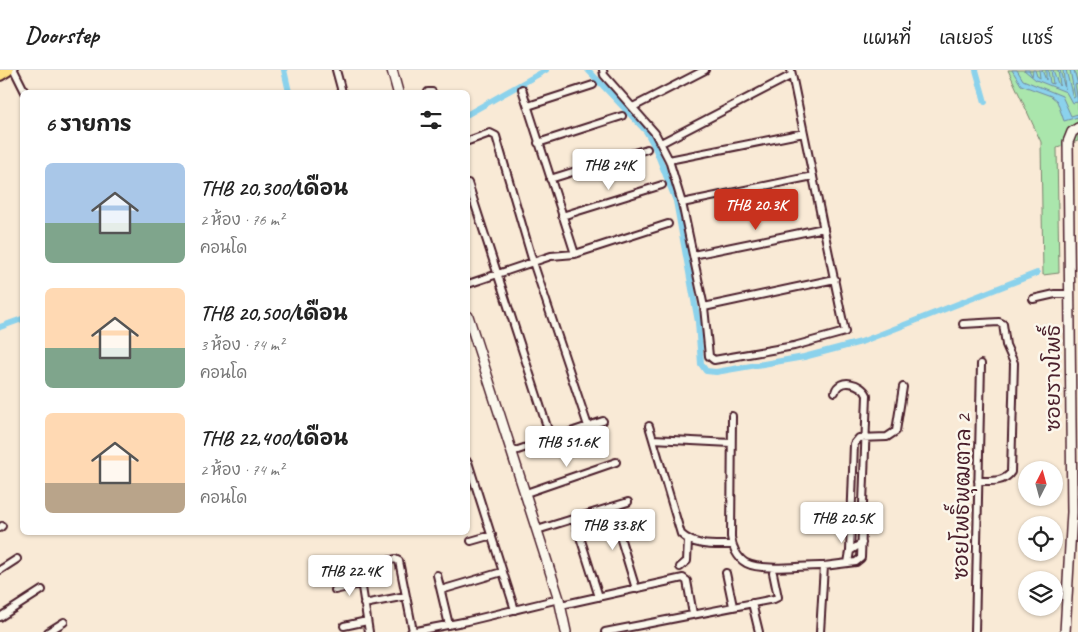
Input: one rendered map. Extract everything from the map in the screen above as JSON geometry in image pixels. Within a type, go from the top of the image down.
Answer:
[{"type":"main road","points":[[0,75],[8,70]]},
{"type":"street","points":[[14,70],[24,90]]},
{"type":"street","points":[[336,70],[341,90]]},
{"type":"street","points":[[392,70],[397,90]]},
{"type":"street","points":[[602,70],[604,75],[662,143],[669,160],[682,203],[704,307],[711,359],[794,346],[845,332],[836,279],[792,72],[662,143]]},
{"type":"street","points":[[633,107],[705,70]]},
{"type":"street","points":[[528,106],[593,85]]},
{"type":"street","points":[[522,89],[575,254]]},
{"type":"street","points":[[538,143],[622,116]]},
{"type":"street","name":"ซอยรางโพธิ์","points":[[1065,632],[1075,512],[1074,398],[1070,294],[1074,247],[1068,142],[1072,132],[1078,128]]},
{"type":"street","points":[[470,139],[490,133],[496,136],[533,262],[588,426]]},
{"type":"street","points":[[669,160],[804,133]]},
{"type":"street","points":[[550,180],[647,149]]},
{"type":"street","points":[[682,203],[813,176]]},
{"type":"street","points":[[562,216],[662,185]]},
{"type":"street","points":[[470,189],[551,439]]},
{"type":"street","points":[[470,283],[551,256],[575,254],[668,224]]},
{"type":"street","points":[[693,255],[824,228]]},
{"type":"street","points":[[704,307],[836,279]]},
{"type":"street","points":[[1033,300],[1055,294],[1070,294]]},
{"type":"street","points":[[963,324],[999,322],[1003,324],[1006,345],[1014,363],[1011,472],[1008,477],[1002,480],[978,481]]},
{"type":"street","points":[[470,334],[526,493],[560,602],[566,632]]},
{"type":"street","name":"ซอยโพธิ์พุฒตาล 2","points":[[975,632],[981,364]]},
{"type":"street","points":[[732,416],[732,544],[747,563],[770,566],[824,566],[860,561],[867,437],[866,391],[849,383],[842,383],[837,386],[835,392]]},
{"type":"street","points":[[848,563],[854,444],[859,438],[887,437],[896,431],[903,387]]},
{"type":"street","points":[[512,452],[604,421]]},
{"type":"street","points":[[648,426],[678,526],[688,541],[687,561],[680,567]]},
{"type":"street","points":[[653,439],[732,443]]},
{"type":"street","points":[[526,493],[616,462]]},
{"type":"street","points":[[470,468],[515,610]]},
{"type":"street","points":[[537,530],[628,502]]},
{"type":"street","points":[[611,507],[636,589]]},
{"type":"street","points":[[574,518],[599,597]]},
{"type":"street","points":[[471,541],[492,535]]},
{"type":"street","points":[[688,541],[703,544],[732,544]]},
{"type":"street","points":[[850,551],[862,543]]},
{"type":"street","points":[[0,570],[17,559]]},
{"type":"street","points":[[369,632],[358,570],[360,566],[398,560],[411,632],[515,610],[599,597],[685,579],[693,614]]},
{"type":"street","points":[[820,632],[824,566]]},
{"type":"street","points":[[441,590],[502,572]]},
{"type":"street","points":[[605,632],[778,597],[773,572]]},
{"type":"street","points":[[726,573],[732,606]]},
{"type":"street","points":[[437,575],[449,625]]},
{"type":"street","points":[[335,590],[360,584]]},
{"type":"street","points":[[0,617],[42,590]]},
{"type":"street","points":[[364,604],[406,596]]},
{"type":"street","points":[[752,603],[759,632]]},
{"type":"street","points":[[344,626],[367,621]]},
{"type":"street","points":[[48,632],[64,622]]},
{"type":"green space","points":[[1008,70],[1078,70],[1078,141],[1057,148],[1059,273],[1043,275],[1041,142]]},
{"type":"water","points":[[1012,70],[1017,70],[1023,80],[1062,96],[1071,116],[1078,114],[1078,117],[1064,121],[1057,101],[1051,96],[1021,85]]},
{"type":"water","points":[[1024,70],[1029,70],[1032,76],[1033,70],[1035,70],[1040,78],[1039,70],[1042,70],[1046,80],[1046,70],[1048,70],[1050,83],[1053,84],[1051,70],[1053,70],[1059,86],[1058,70],[1060,70],[1065,89],[1063,70],[1066,70],[1073,98],[1075,97],[1070,70],[1074,70],[1078,85],[1075,84],[1078,102],[1072,103],[1066,92],[1036,80]]},
{"type":"waterway","points":[[284,70],[289,90]]},
{"type":"waterway","points":[[470,113],[546,70]]},
{"type":"waterway","points":[[588,70],[646,131],[654,145],[676,201],[698,322],[701,364],[706,371],[716,372],[804,357],[861,342],[1037,273]]},
{"type":"waterway","points":[[976,70],[985,102]]},
{"type":"waterway","points":[[0,327],[20,320]]}]
